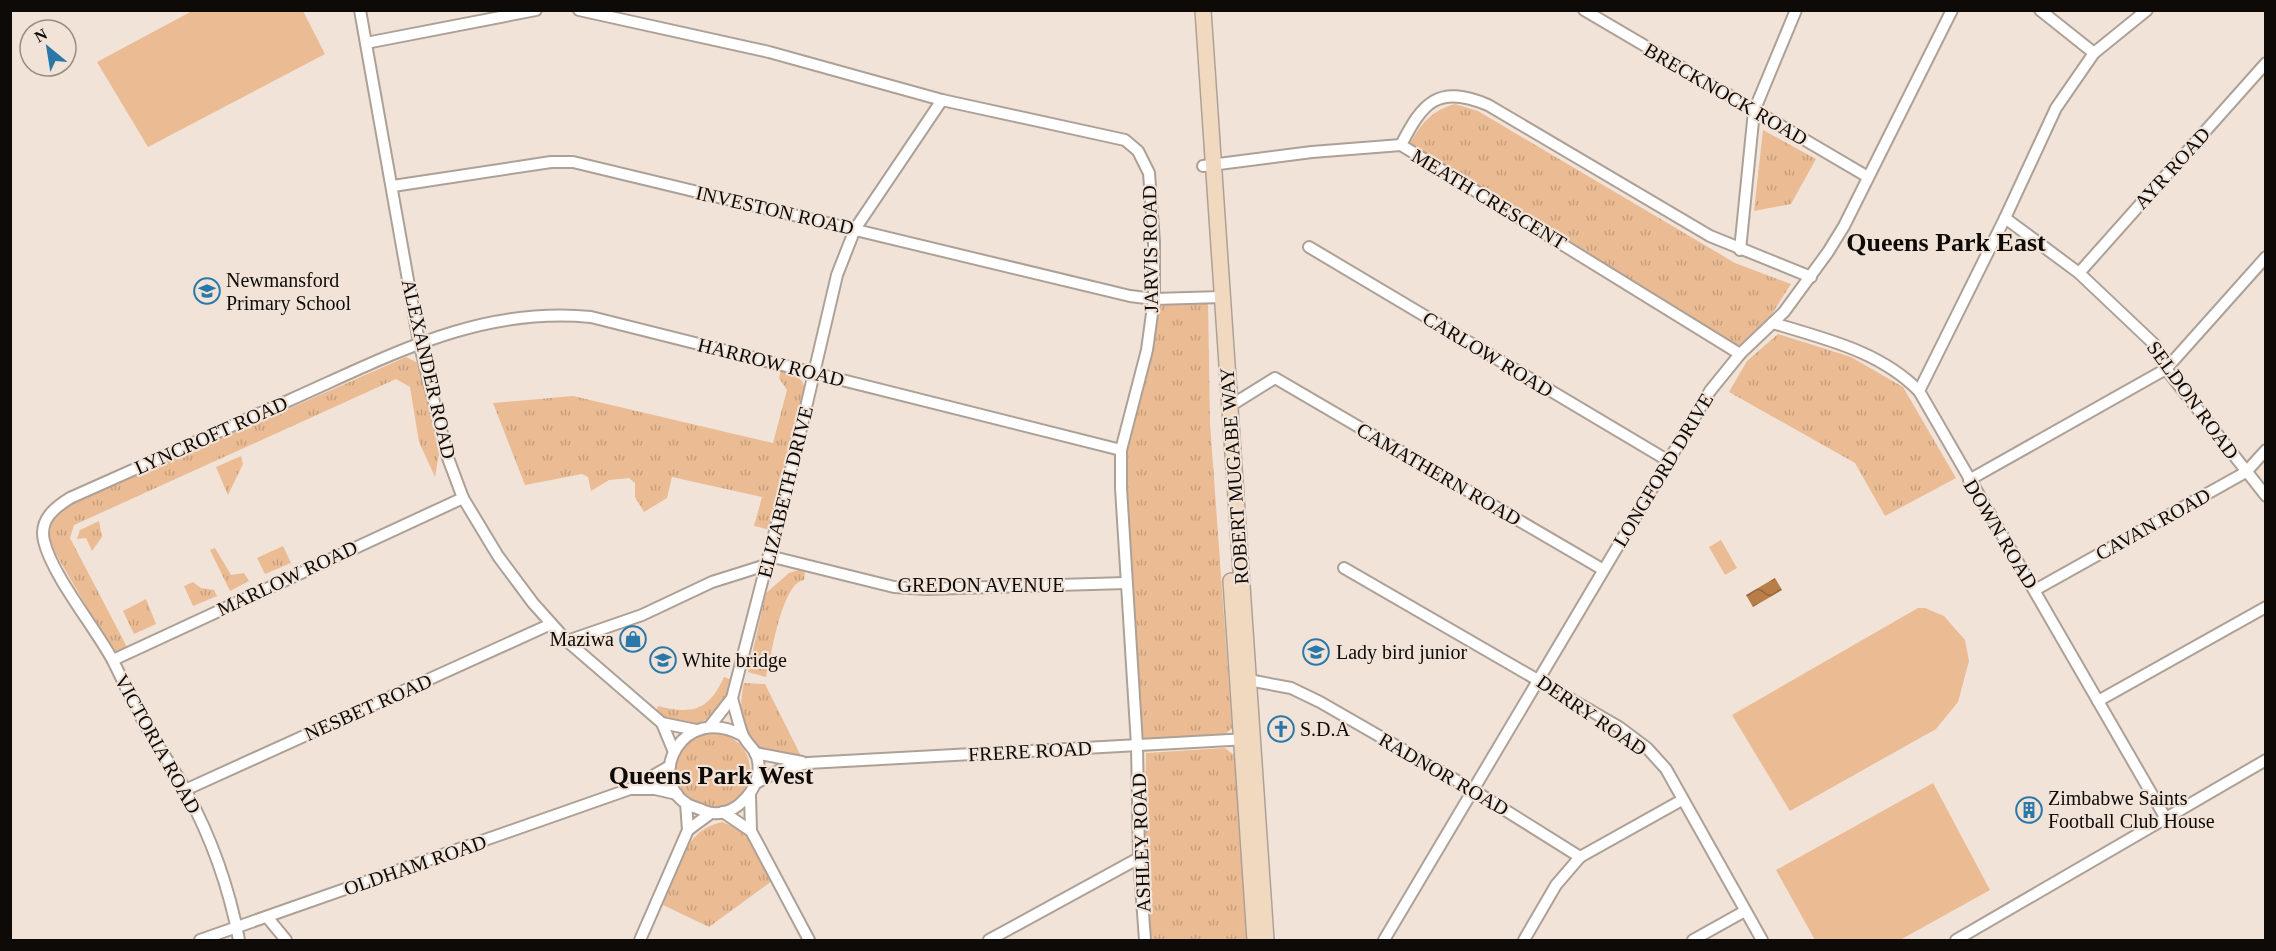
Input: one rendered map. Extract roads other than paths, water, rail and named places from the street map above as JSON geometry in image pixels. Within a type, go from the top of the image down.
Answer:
[{"type":"main road","name":"ROBERT MUGABE WAY","points":[[1193,10],[1218,297],[1246,739],[1255,940]]},
{"type":"main road","name":"ROBERT MUGABE WAY","points":[[1203,10],[1208,165]]},
{"type":"main road","name":"ROBERT MUGABE WAY","points":[[1218,297],[1230,406],[1242,679]]},
{"type":"main road","name":"ROBERT MUGABE WAY","points":[[1246,739],[1266,940]]},
{"type":"street","name":"ALEXANDER ROAD","points":[[360,10],[419,342],[436,417],[463,498],[498,556],[551,624],[567,641],[662,723],[674,752]]},
{"type":"street","points":[[366,43],[536,10]]},
{"type":"street","name":"JARVIS ROAD","points":[[579,10],[769,52],[942,100],[1125,140],[1134,146],[1144,159],[1149,173],[1154,242],[1154,299],[1147,350],[1122,450],[1125,583],[1137,744]]},
{"type":"street","name":"BRECKNOCK ROAD","points":[[1584,10],[1868,177]]},
{"type":"street","points":[[1740,250],[1754,111],[1796,10]]},
{"type":"street","name":"LONGFORD DRIVE","points":[[1384,940],[1602,569],[1716,382],[1740,354],[1773,323],[1811,277],[1844,226],[1952,10]]},
{"type":"street","points":[[2040,10],[2094,53]]},
{"type":"street","points":[[1919,391],[2005,218],[2056,108],[2094,53],[2147,10]]},
{"type":"street","name":"AYR ROAD","points":[[2079,273],[2265,63]]},
{"type":"street","name":"MEATH CRESCENT","points":[[1740,354],[1401,145],[1421,109],[1431,101],[1450,96],[1471,98],[1528,127],[1670,213],[1740,250],[1811,277]]},
{"type":"street","name":"ELIZABETH DRIVE","points":[[710,726],[732,698],[815,373],[837,275],[855,229],[942,100]]},
{"type":"street","points":[[1208,165],[1312,152],[1401,145]]},
{"type":"street","name":"INVESTON ROAD","points":[[393,186],[551,162],[573,162],[1130,296],[1154,299],[1218,297]]},
{"type":"street","name":"SELDON ROAD","points":[[2005,218],[2079,273],[2154,344],[2166,369],[2265,496]]},
{"type":"street","name":"CARLOW ROAD","points":[[1309,247],[1667,460]]},
{"type":"street","points":[[1969,480],[2166,369],[2265,257]]},
{"type":"street","name":"HARROW ROAD","points":[[419,342],[526,315],[591,317],[1122,450]]},
{"type":"street","name":"DOWN ROAD","points":[[1773,323],[1863,353],[1904,376],[1919,391],[2165,817]]},
{"type":"street","name":"LYNCROFT ROAD","points":[[50,558],[43,529],[51,512],[64,502],[419,342]]},
{"type":"street","name":"CAMATHERN ROAD","points":[[1230,406],[1275,378],[1602,569]]},
{"type":"street","name":"CAVAN ROAD","points":[[2035,590],[2246,472],[2265,450]]},
{"type":"street","name":"MARLOW ROAD","points":[[113,660],[463,498]]},
{"type":"street","name":"VICTORIA ROAD","points":[[50,558],[113,660],[141,718],[185,790],[221,868],[230,895],[239,940]]},
{"type":"street","points":[[567,641],[636,617],[712,582],[768,560]]},
{"type":"street","name":"GREDON AVENUE","points":[[768,560],[894,587],[1125,583]]},
{"type":"street","name":"DERRY ROAD","points":[[1344,568],[1539,678],[1647,748],[1666,769],[1762,940]]},
{"type":"street","points":[[2098,701],[2265,607]]},
{"type":"street","name":"NESBET ROAD","points":[[185,790],[551,624]]},
{"type":"street","name":"RADNOR ROAD","points":[[1242,679],[1291,688],[1320,702],[1473,790],[1580,857]]},
{"type":"street","name":"ELIZABETH DRIVE","points":[[732,698],[742,735]]},
{"type":"street","name":"ALEXANDER ROAD","points":[[662,723],[696,730]]},
{"type":"street","points":[[710,726],[727,728],[742,735],[755,753],[758,768],[756,783],[750,795],[738,806],[723,813],[711,813],[686,803],[677,794],[672,781],[670,766],[674,752],[687,735],[696,730],[710,726]]},
{"type":"street","name":"FRERE ROAD","points":[[756,783],[780,770],[808,763],[1246,739]]},
{"type":"street","name":"ASHLEY ROAD","points":[[1137,744],[1139,858],[1145,940]]},
{"type":"street","name":"FRERE ROAD","points":[[755,753],[808,763]]},
{"type":"street","points":[[1956,940],[2019,906],[2165,817],[2265,760]]},
{"type":"street","name":"OLDHAM ROAD","points":[[200,940],[630,789],[670,766]]},
{"type":"street","name":"OLDHAM ROAD","points":[[630,789],[655,789],[677,794]]},
{"type":"street","points":[[750,795],[751,831],[809,940]]},
{"type":"street","points":[[1524,940],[1563,874],[1580,857],[1682,800]]},
{"type":"street","points":[[640,940],[688,830],[686,803]]},
{"type":"street","points":[[688,830],[711,813]]},
{"type":"street","points":[[723,813],[751,831]]},
{"type":"street","points":[[989,940],[1139,858]]},
{"type":"street","points":[[1693,940],[1745,911]]},
{"type":"street","points":[[267,917],[286,940]]},
{"type":"water","points":[[1775,578],[1782,590],[1753,607],[1746,595]]},
{"type":"place","name":"Newmansford Primary School","points":[[207,291]]},
{"type":"place","name":"Maziwa","points":[[633,639]]},
{"type":"place","name":"Lady bird junior","points":[[1316,652]]},
{"type":"place","name":"White bridge","points":[[663,660]]},
{"type":"place","name":"S.D.A","points":[[1281,729]]},
{"type":"place","name":"Zimbabwe Saints Football Club House","points":[[2029,810]]},
{"type":"district","name":"Queens Park East","points":[[1946,242]]},
{"type":"district","name":"Queens Park West","points":[[711,775]]}]
